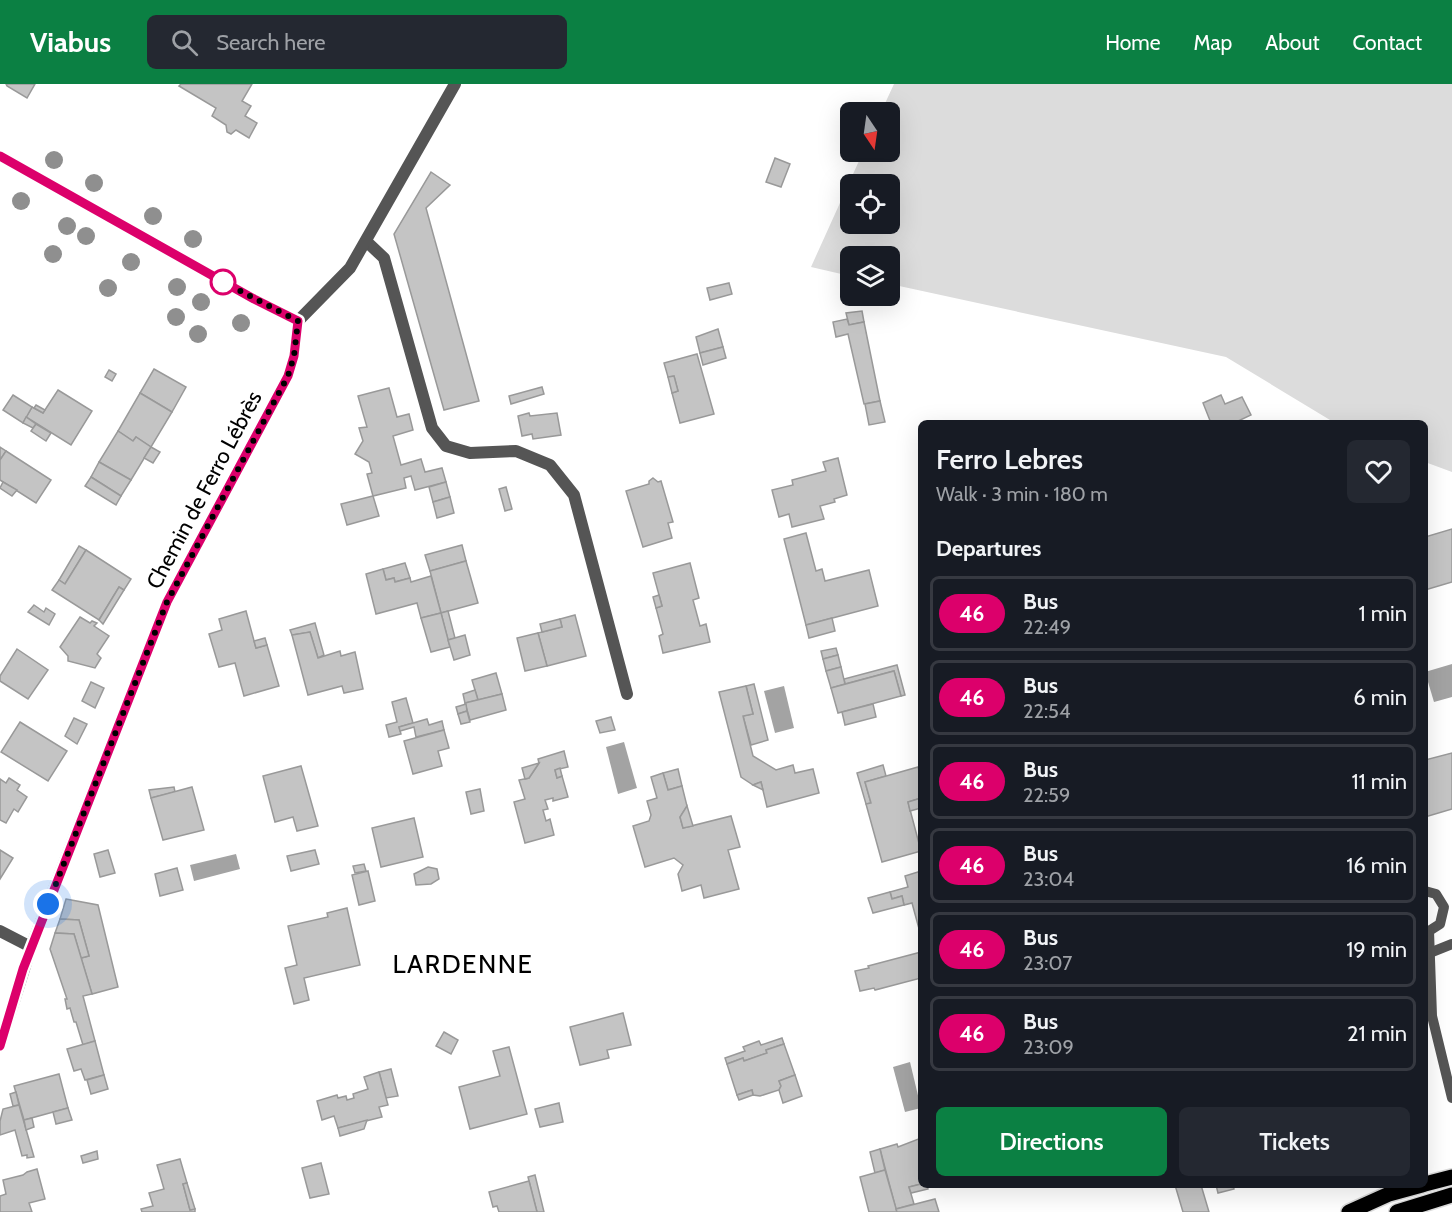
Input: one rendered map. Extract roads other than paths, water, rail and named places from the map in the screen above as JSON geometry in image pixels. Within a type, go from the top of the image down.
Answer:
[{"type":"main road","points":[[1428,1184],[1452,1177]]},
{"type":"main road","points":[[1349,1212],[1389,1194],[1412,1188]]},
{"type":"main road","points":[[1397,1212],[1452,1195]]},
{"type":"street","points":[[0,156],[254,299],[298,321],[350,268],[455,84]]},
{"type":"street","points":[[366,242],[384,258],[432,428],[446,446],[470,453],[516,451],[550,465],[574,495],[627,694]]},
{"type":"street","name":"Chemin de Ferro Lébrès","points":[[0,1046],[31,948],[167,602],[288,376],[294,356],[298,321]]},
{"type":"street","points":[[0,931],[31,948]]},
{"type":"lane","points":[[1428,892],[1436,894],[1444,907],[1440,924],[1428,930]]},
{"type":"lane","points":[[1452,944],[1428,953],[1432,1017],[1447,1053],[1452,1098]]},
{"type":"district","name":"LARDENNE","points":[[463,964]]}]
